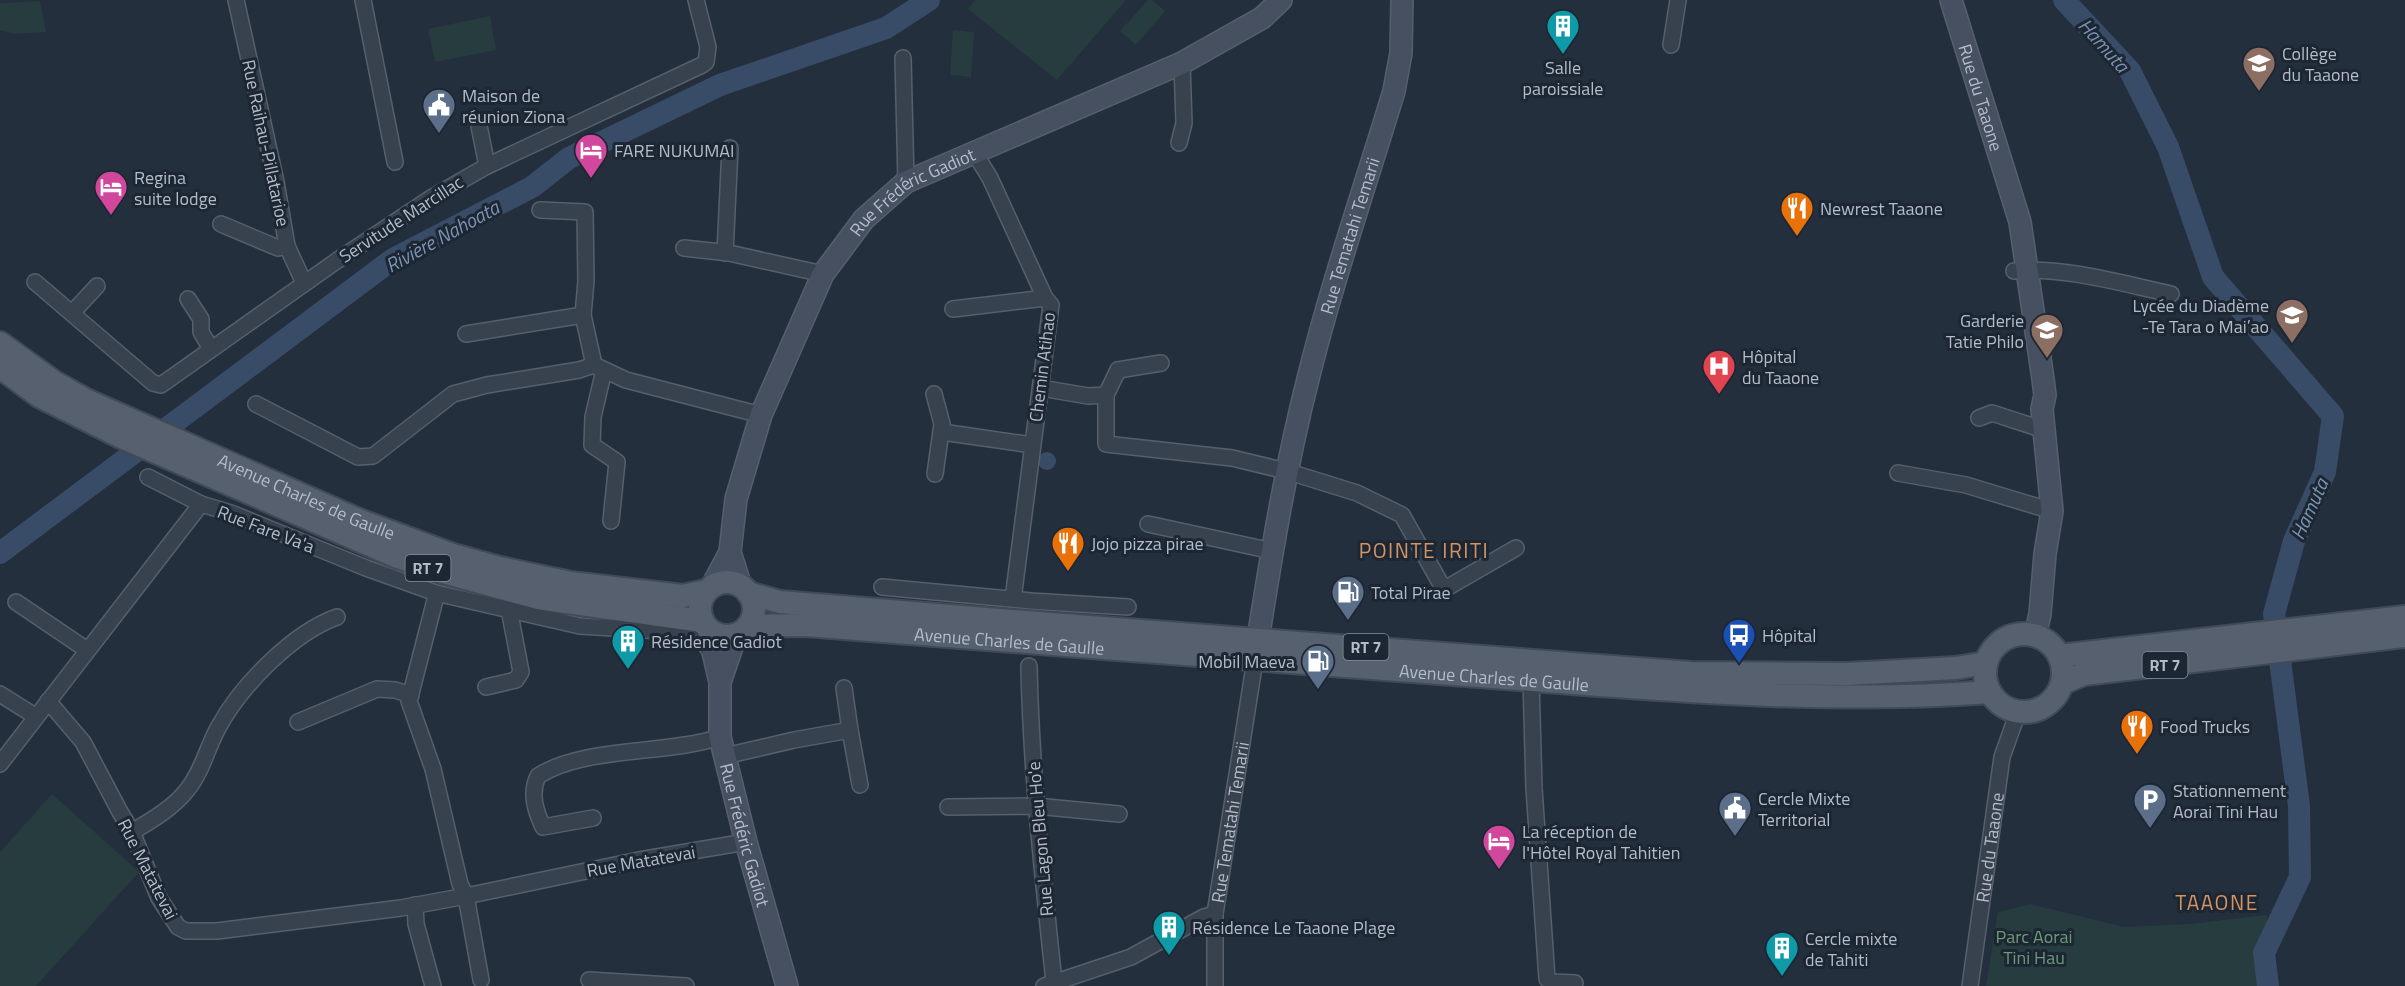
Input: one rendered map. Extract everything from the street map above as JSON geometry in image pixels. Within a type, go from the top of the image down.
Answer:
[{"type":"main road","name":"Rue Frédéric Gadiot","points":[[709,589],[730,552],[736,499],[761,416],[802,326],[822,274],[864,219],[906,182],[1182,63],[1262,18],[1281,0]]},
{"type":"main road","name":"Rue Tematahi Temarii","points":[[1257,649],[1286,471],[1323,319],[1394,91],[1401,53],[1402,0]]},
{"type":"main road","name":"Rue du Taaone","points":[[1951,0],[2020,222],[2021,270],[2045,395],[2043,419],[2052,511],[2045,554],[2040,614],[2035,636]]},
{"type":"main road","name":"Avenue Charles de Gaulle","points":[[0,343],[54,382],[127,429]]},
{"type":"main road","name":"Avenue Charles de Gaulle","points":[[0,367],[39,396],[127,429],[176,451],[348,537],[442,572],[561,602],[705,625]]},
{"type":"main road","name":"Avenue Charles de Gaulle","points":[[176,451],[383,530],[476,562],[595,586],[683,596],[709,589]]},
{"type":"main road","name":"Rue Frédéric Gadiot","points":[[730,552],[745,590]]},
{"type":"main road","name":"RT 7","points":[[709,589],[729,582],[745,590]]},
{"type":"main road","points":[[705,625],[699,607],[709,589]]},
{"type":"main road","name":"Avenue Charles de Gaulle","points":[[745,590],[780,602],[1011,621],[1531,680],[1789,697],[1902,697],[1990,692]]},
{"type":"main road","points":[[745,590],[754,610],[746,628]]},
{"type":"main road","name":"RT 7","points":[[2298,640],[2405,617]]},
{"type":"main road","name":"Rue Frédéric Gadiot","points":[[705,625],[720,682],[722,747],[787,986]]},
{"type":"main road","name":"RT 7","points":[[705,625],[715,634],[726,636],[746,628]]},
{"type":"main road","name":"Avenue Charles de Gaulle","points":[[746,628],[806,625],[1732,674],[1847,674],[1956,668],[1986,663]]},
{"type":"main road","name":"Rue Frédéric Gadiot","points":[[720,682],[733,644],[746,628]]},
{"type":"main road","points":[[2021,634],[2035,636],[2052,646],[2059,656],[2063,669],[2062,683],[2048,704],[2034,711],[2018,712],[2002,705],[1990,692],[1985,678],[1986,663],[1993,648],[2003,640],[2021,634]]},
{"type":"main road","name":"RT 7","points":[[2059,656],[2298,640],[2405,636]]},
{"type":"main road","name":"RT 7","points":[[2062,683],[2084,674],[2268,643]]},
{"type":"street","name":"Rue Raihau-Pillatarioe","points":[[236,0],[276,182],[287,246],[304,283]]},
{"type":"street","points":[[363,0],[395,162]]},
{"type":"street","name":"Servitude Marcillac","points":[[35,282],[126,361],[158,385],[162,385],[304,283],[431,198],[487,166],[702,66],[706,62],[708,47],[696,0]]},
{"type":"street","points":[[1671,45],[1678,0]]},
{"type":"street","points":[[903,58],[906,182]]},
{"type":"street","points":[[1179,143],[1184,123],[1182,63]]},
{"type":"street","points":[[479,126],[487,166]]},
{"type":"street","points":[[725,253],[730,148]]},
{"type":"street","name":"Chemin Atihao","points":[[974,152],[990,178],[1045,298],[1051,304],[1013,599]]},
{"type":"street","points":[[540,210],[585,212],[584,315],[599,367],[592,445],[617,462],[611,521]]},
{"type":"street","points":[[221,224],[278,248],[287,246]]},
{"type":"street","points":[[684,248],[725,253],[822,274]]},
{"type":"street","points":[[2021,270],[2060,273],[2171,294]]},
{"type":"street","points":[[72,313],[97,286]]},
{"type":"street","points":[[953,309],[1045,298]]},
{"type":"street","points":[[188,299],[201,319],[201,332],[211,349]]},
{"type":"street","points":[[466,334],[584,315]]},
{"type":"street","points":[[1161,363],[1118,370],[1106,395],[1106,444],[1232,458],[1286,471],[1357,493],[1402,515],[1442,586],[1450,585],[1516,548]]},
{"type":"street","points":[[256,404],[358,457],[369,457],[453,394],[487,385],[599,367],[626,380],[761,416]]},
{"type":"street","points":[[1041,388],[1088,396],[1106,395]]},
{"type":"street","points":[[934,394],[942,424],[935,474]]},
{"type":"street","points":[[1979,418],[1992,414],[2043,419]]},
{"type":"street","points":[[942,432],[1032,445]]},
{"type":"street","points":[[1898,473],[1966,485],[2052,511]]},
{"type":"street","points":[[148,477],[201,504]]},
{"type":"street","name":"Rue Fare Va'a","points":[[0,764],[201,504],[231,513],[366,568],[436,592],[580,626],[680,632],[705,644],[711,655],[715,656]]},
{"type":"street","points":[[1148,524],[1272,551]]},
{"type":"street","points":[[882,587],[1128,607]]},
{"type":"street","points":[[435,600],[411,694],[410,709],[433,769],[460,884],[466,896],[481,980]]},
{"type":"street","points":[[16,602],[87,650]]},
{"type":"street","points":[[486,687],[516,680],[521,672],[509,609]]},
{"type":"street","points":[[132,832],[171,806],[188,789],[217,730],[235,701],[257,676],[301,635],[318,623],[337,616]]},
{"type":"street","name":"Rue Tematahi Temarii","points":[[1215,986],[1215,914],[1257,649]]},
{"type":"street","name":"Rue Lagon Bleu Ho'e","points":[[1029,666],[1036,806],[1049,984]]},
{"type":"street","points":[[1531,680],[1533,789],[1547,979],[1552,982],[1575,983]]},
{"type":"street","points":[[844,688],[860,785]]},
{"type":"street","points":[[298,722],[377,689],[411,694]]},
{"type":"street","points":[[0,694],[35,716]]},
{"type":"street","name":"Rue Matatevai","points":[[48,701],[83,742],[132,832],[159,898],[178,927],[186,931],[217,931],[415,905],[639,860],[746,842]]},
{"type":"street","name":"Rue du Taaone","points":[[1970,986],[2004,748],[2018,712]]},
{"type":"street","points":[[593,818],[543,827],[536,810],[534,791],[538,776],[552,767],[609,755],[697,742],[722,747],[794,740],[850,730]]},
{"type":"street","points":[[948,807],[1036,806],[1119,814]]},
{"type":"street","points":[[415,905],[416,924],[433,986]]},
{"type":"street","points":[[1049,984],[1131,957],[1204,917],[1215,914]]},
{"type":"street","points":[[589,980],[686,986]]},
{"type":"green space","points":[[975,0],[1126,0],[1057,80],[968,9]]},
{"type":"green space","points":[[1148,0],[1152,0],[1165,11],[1136,45],[1120,31]]},
{"type":"green space","points":[[40,1],[46,32],[13,34],[0,30],[0,3]]},
{"type":"green space","points":[[490,16],[496,50],[435,62],[428,29]]},
{"type":"green space","points":[[953,30],[974,32],[971,77],[950,75]]},
{"type":"green space","points":[[52,794],[139,872],[36,986],[0,986],[0,852]]},
{"type":"green space","name":"Parc Aorai Tini Hau","points":[[2030,904],[2124,927],[2190,924],[2267,915],[2263,986],[1986,986],[1998,912]]},
{"type":"water","points":[[1047,452],[1053,455],[1056,461],[1053,467],[1047,470],[1041,467],[1038,461],[1041,455]]},
{"type":"waterway","name":"Rivière Nahoata","points":[[0,553],[393,259],[532,187],[569,158],[720,85],[886,28],[929,0]]},
{"type":"waterway","name":"Hamuta","points":[[2064,0],[2130,71],[2168,147],[2213,277],[2333,416],[2325,472],[2294,541],[2274,614],[2299,806],[2300,877],[2264,953],[2268,986]]},
{"type":"place","name":"Salle paroissiale","points":[[1563,55]]},
{"type":"place","name":"Collège du Taaone","points":[[2259,92]]},
{"type":"place","name":"Maison de réunion Ziona","points":[[439,134]]},
{"type":"place","name":"FARE NUKUMAI","points":[[591,179]]},
{"type":"place","name":"Regina suite lodge","points":[[111,216]]},
{"type":"place","name":"Newrest Taaone","points":[[1797,237]]},
{"type":"place","name":"Lycée du Diadème -Te Tara o Mai’ao","points":[[2292,344]]},
{"type":"place","name":"Garderie Tatie Philo","points":[[2047,359]]},
{"type":"place","name":"Hôpital du Taaone","points":[[1719,395]]},
{"type":"place","name":"Jojo pizza pirae","points":[[1068,572]]},
{"type":"place","name":"Total Pirae","points":[[1348,621]]},
{"type":"place","name":"Hôpital","points":[[1739,664]]},
{"type":"place","name":"Résidence Gadiot","points":[[628,670]]},
{"type":"place","name":"Mobil Maeva","points":[[1318,690]]},
{"type":"place","name":"Food Trucks","points":[[2137,755]]},
{"type":"place","name":"Stationnement Aorai Tini Hau","points":[[2150,829]]},
{"type":"place","name":"Cercle Mixte Territorial","points":[[1735,837]]},
{"type":"place","name":"La réception de l'Hôtel Royal Tahitien","points":[[1499,870]]},
{"type":"place","name":"Résidence Le Taaone Plage","points":[[1169,956]]},
{"type":"place","name":"Cercle mixte de Tahiti","points":[[1782,977]]},
{"type":"district","name":"POINTE IRITI","points":[[1424,550]]},
{"type":"district","name":"TAAONE","points":[[2217,902]]}]
